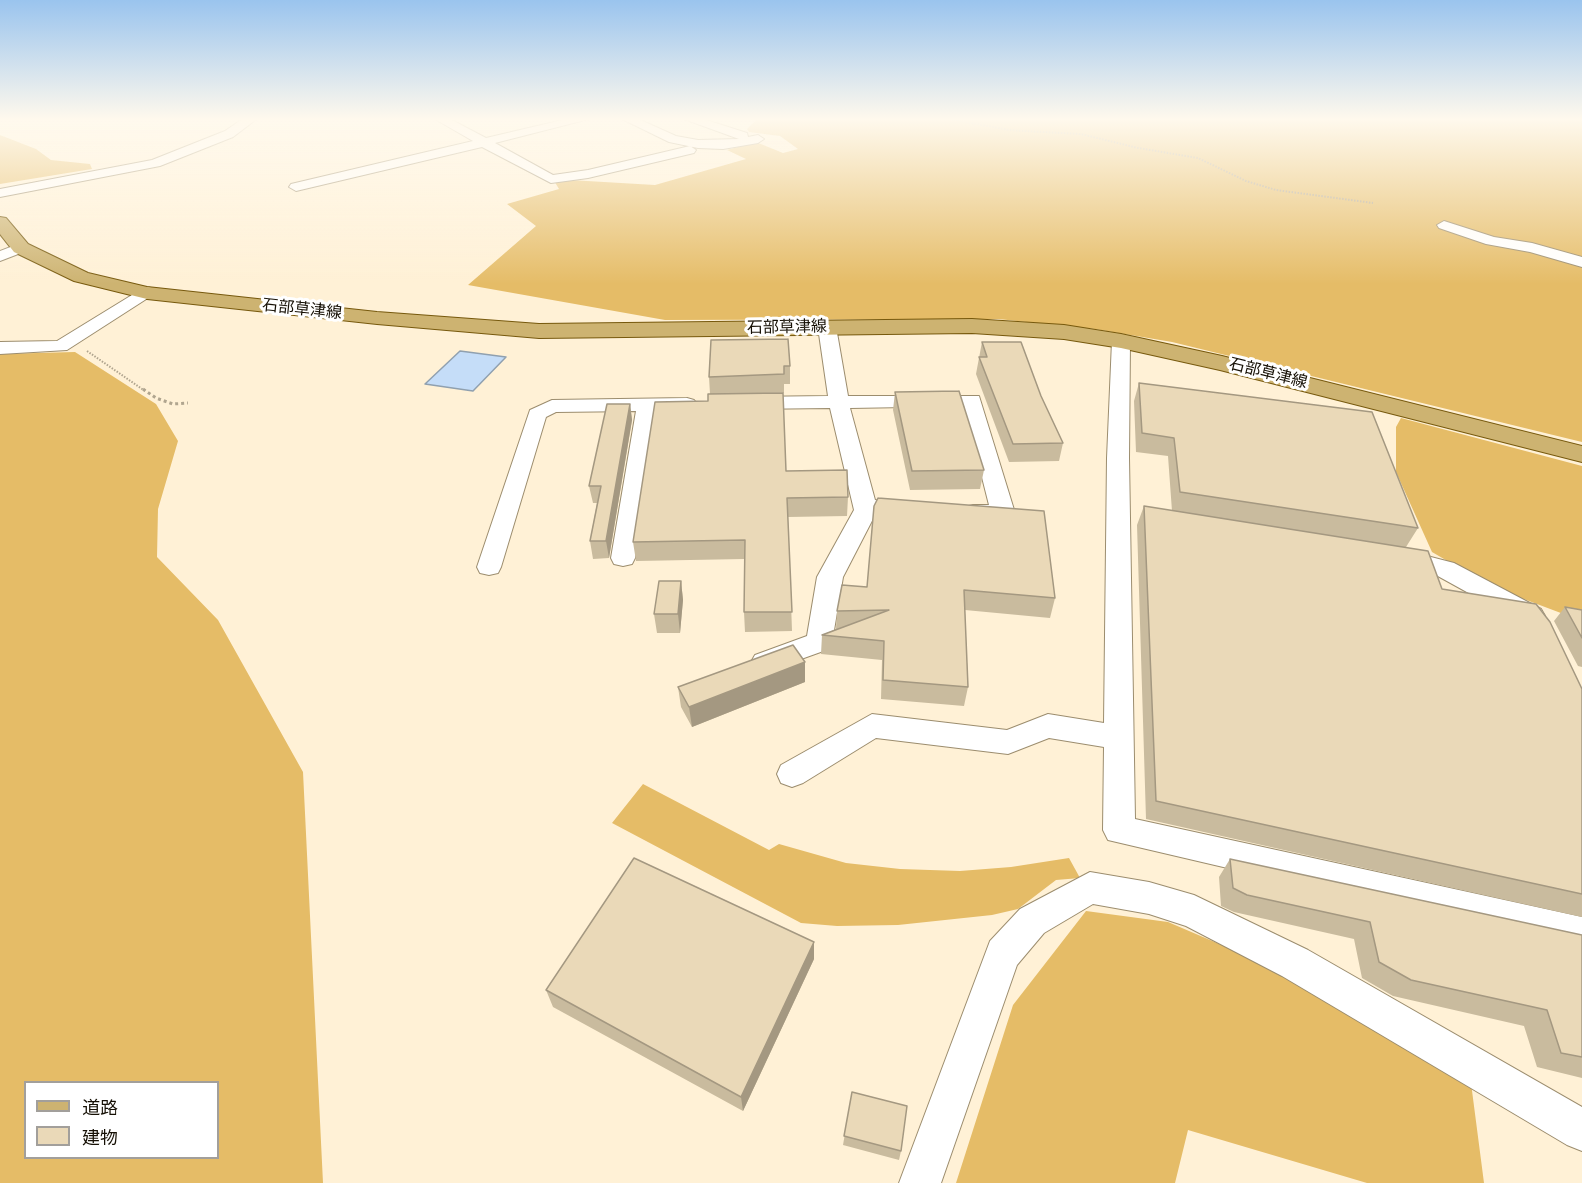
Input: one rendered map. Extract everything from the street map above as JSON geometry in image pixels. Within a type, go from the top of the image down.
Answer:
[{"type":"main road","name":"石部草津線","points":[[0,222],[21,248],[81,277],[145,292],[377,318],[539,331],[1018,327],[1121,340],[1437,415],[1582,454]]},
{"type":"street","points":[[0,193],[102,173]]},
{"type":"street","points":[[297,187],[356,173]]},
{"type":"street","points":[[541,173],[551,179],[591,173]]},
{"type":"street","points":[[1444,225],[1491,241],[1533,248],[1582,262]]},
{"type":"street","points":[[0,256],[21,248]]},
{"type":"street","points":[[0,348],[61,346],[145,292]]},
{"type":"street","points":[[742,671],[819,642],[830,577],[866,510],[839,402],[827,327]]},
{"type":"street","points":[[1121,340],[1129,515],[1118,737],[1119,830],[1582,934]]},
{"type":"street","points":[[726,404],[972,400],[1003,513],[957,511]]},
{"type":"street","points":[[623,558],[647,404]]},
{"type":"street","points":[[489,567],[537,414],[552,406],[704,404]]},
{"type":"street","points":[[865,507],[922,509]]},
{"type":"street","points":[[1372,553],[1419,560],[1445,569],[1531,615],[1547,635]]},
{"type":"street","points":[[792,774],[872,726],[1008,742],[1048,726],[1118,737]]},
{"type":"street","points":[[920,1183],[1003,954],[1032,921],[1090,888],[1149,898],[1194,912],[1295,963],[1582,1130]]},
{"type":"path","points":[[1230,173],[1276,190],[1373,202]]},
{"type":"path","points":[[61,346],[78,347],[96,355],[156,398],[173,404],[188,404]]},
{"type":"shaded area","points":[[0,173],[66,173],[0,184]]},
{"type":"shaded area","points":[[696,173],[1582,173],[1582,442],[1172,342],[1095,329],[998,319],[665,320],[468,285],[536,226],[507,204],[559,189],[553,179],[655,185]]},
{"type":"shaded area","points":[[75,352],[156,404],[178,441],[158,509],[157,557],[218,620],[303,772],[323,1183],[0,1183],[0,354]]},
{"type":"shaded area","points":[[1401,418],[1582,466],[1582,621],[1492,587],[1432,552],[1396,472],[1396,427]]},
{"type":"shaded area","points":[[643,784],[769,850],[779,844],[846,863],[900,869],[960,871],[1011,867],[1069,858],[1080,878],[1056,880],[1018,909],[992,915],[898,925],[837,926],[801,923],[612,823]]},
{"type":"shaded area","points":[[1086,911],[1168,922],[1245,955],[1471,1083],[1484,1183],[1367,1183],[1188,1130],[1175,1183],[956,1183],[1013,1005]]},
{"type":"water","points":[[460,351],[506,357],[473,391],[425,384]]},
{"type":"building","points":[[788,339],[790,366],[784,366],[784,374],[709,377],[711,340]]},
{"type":"building","points":[[982,342],[1021,342],[1041,396],[1063,443],[1013,444],[979,357],[987,357]]},
{"type":"building","points":[[1139,383],[1372,412],[1418,528],[1180,492],[1174,438],[1142,433]]},
{"type":"building","points":[[959,391],[984,470],[912,471],[895,392]]},
{"type":"building","points":[[783,393],[786,471],[847,470],[848,497],[787,498],[792,612],[744,612],[745,540],[633,542],[655,402],[708,401],[708,394]]},
{"type":"building","points":[[607,404],[630,404],[606,541],[590,541],[601,486],[589,486]]},
{"type":"building","points":[[878,498],[1044,511],[1055,598],[964,590],[968,687],[883,680],[884,641],[822,635],[889,610],[837,611],[842,585],[867,587],[874,506]]},
{"type":"building","points":[[1144,506],[1428,551],[1442,589],[1536,604],[1550,622],[1582,689],[1582,894],[1156,801]]},
{"type":"building","points":[[659,581],[681,581],[678,614],[654,614]]},
{"type":"building","points":[[1565,607],[1582,610],[1582,638]]},
{"type":"building","points":[[793,645],[805,662],[689,707],[678,687]]},
{"type":"building","points":[[634,858],[814,942],[741,1097],[546,990]]},
{"type":"building","points":[[1230,859],[1582,935],[1582,1057],[1561,1053],[1547,1010],[1411,980],[1379,962],[1370,922],[1247,895],[1233,888]]},
{"type":"building","points":[[852,1092],[907,1106],[901,1151],[844,1136]]}]
